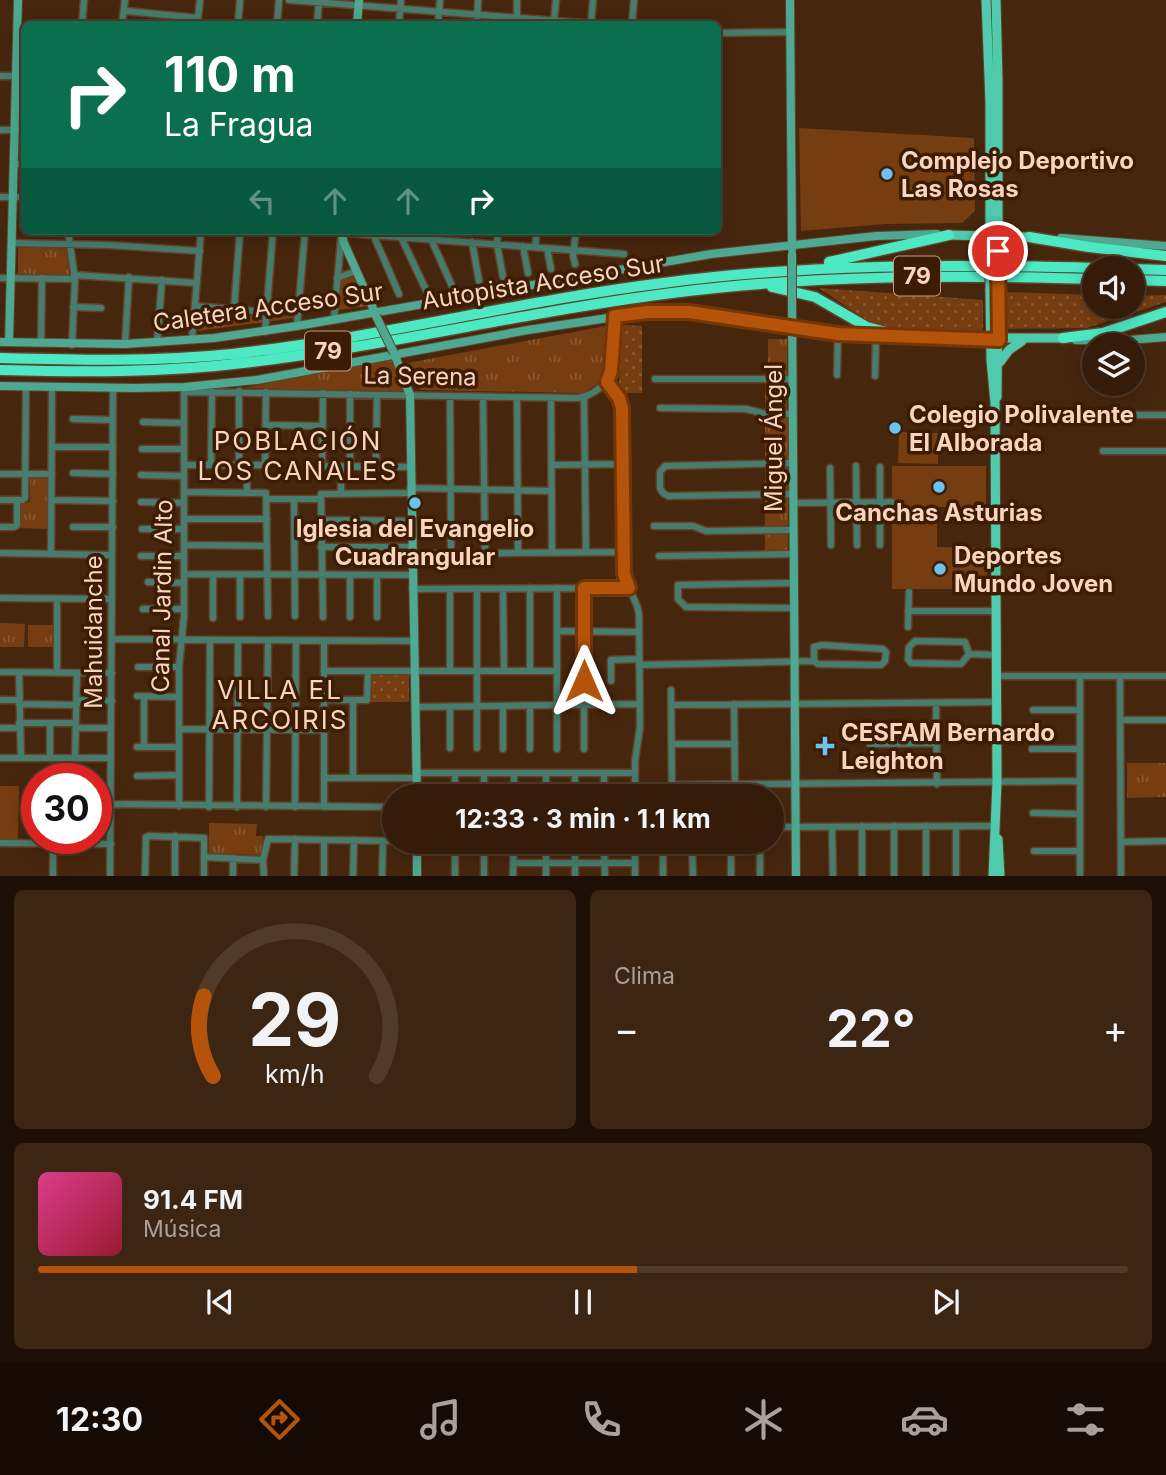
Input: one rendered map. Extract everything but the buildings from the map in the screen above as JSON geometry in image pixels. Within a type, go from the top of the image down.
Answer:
[{"type":"highway","points":[[781,271],[949,235]]},
{"type":"highway","points":[[1023,237],[1166,256]]},
{"type":"highway","name":"Autopista Acceso Sur","points":[[0,358],[140,360],[243,352],[629,288],[781,271],[913,265],[1082,268]]},
{"type":"highway","points":[[1145,269],[1166,270]]},
{"type":"highway","name":"Autopista Acceso Sur","points":[[0,370],[143,371],[241,364],[623,300],[741,285],[895,276],[1082,279]]},
{"type":"highway","points":[[1145,281],[1166,281]]},
{"type":"highway","points":[[741,285],[808,294],[867,327],[910,338]]},
{"type":"highway","points":[[1063,338],[1103,333],[1166,312]]},
{"type":"main road","points":[[5,342],[11,278],[15,130],[20,96],[16,76],[18,0]]},
{"type":"main road","name":"Miguel Ángel","points":[[790,0],[796,876]]},
{"type":"main road","points":[[986,0],[994,219],[1007,231],[1023,237],[1166,246]]},
{"type":"main road","points":[[993,876],[997,782],[995,402],[998,388],[994,290],[996,0]]},
{"type":"main road","points":[[357,21],[358,3]]},
{"type":"main road","points":[[970,235],[994,219]]},
{"type":"main road","points":[[342,235],[410,395],[411,575],[417,784]]},
{"type":"main road","name":"Caletera Acceso Sur","points":[[5,342],[72,345],[192,341],[376,314],[711,254],[792,249],[892,235],[1023,237]]},
{"type":"main road","points":[[0,386],[184,390],[257,380],[615,316],[659,312],[705,313],[792,329],[876,337],[995,340],[1063,338],[1117,341],[1166,337]]},
{"type":"main road","points":[[965,339],[978,345],[995,362]]},
{"type":"main road","points":[[995,362],[1025,340]]},
{"type":"main road","points":[[996,830],[1000,876]]},
{"type":"main road","points":[[417,854],[417,876]]},
{"type":"street","points":[[82,21],[84,0]]},
{"type":"street","points":[[123,21],[125,0]]},
{"type":"street","points":[[126,11],[198,21],[200,0]]},
{"type":"street","points":[[238,21],[240,0]]},
{"type":"street","points":[[277,21],[279,0]]},
{"type":"street","points":[[289,0],[358,3],[517,21],[554,21],[556,0]]},
{"type":"street","points":[[399,21],[401,0]]},
{"type":"street","points":[[438,21],[440,0]]},
{"type":"street","points":[[477,21],[478,0]]},
{"type":"street","points":[[517,0],[517,21]]},
{"type":"street","points":[[591,21],[593,0]]},
{"type":"street","points":[[632,21],[634,0]]},
{"type":"street","points":[[317,21],[319,1]]},
{"type":"street","points":[[161,21],[162,16]]},
{"type":"street","points":[[721,33],[791,35]]},
{"type":"street","points":[[0,76],[16,76]]},
{"type":"street","points":[[0,130],[21,130]]},
{"type":"street","points":[[14,164],[21,164]]},
{"type":"street","points":[[0,197],[21,197]]},
{"type":"street","points":[[69,235],[74,277],[72,345]]},
{"type":"street","points":[[192,341],[201,235]]},
{"type":"street","points":[[234,310],[240,235]]},
{"type":"street","points":[[265,332],[273,235]]},
{"type":"street","points":[[298,326],[305,235]]},
{"type":"street","points":[[334,320],[341,235]]},
{"type":"street","points":[[373,235],[400,294]]},
{"type":"street","points":[[392,235],[421,235],[431,239],[624,254]]},
{"type":"street","points":[[459,241],[460,235]]},
{"type":"street","points":[[498,235],[503,277]]},
{"type":"street","points":[[535,247],[536,235]]},
{"type":"street","points":[[575,264],[576,235]]},
{"type":"street","points":[[401,237],[426,290]]},
{"type":"street","points":[[431,239],[452,286]]},
{"type":"street","points":[[472,242],[479,281]]},
{"type":"street","points":[[12,243],[116,245],[200,251]]},
{"type":"street","points":[[523,246],[528,273]]},
{"type":"street","points":[[547,248],[551,269]]},
{"type":"street","points":[[337,278],[356,271]]},
{"type":"street","points":[[0,278],[129,277],[197,283]]},
{"type":"street","points":[[125,344],[129,277]]},
{"type":"street","points":[[41,343],[42,278]]},
{"type":"street","points":[[157,343],[162,280]]},
{"type":"street","points":[[195,306],[267,312]]},
{"type":"street","points":[[73,307],[101,308]]},
{"type":"street","points":[[586,552],[584,397],[596,392],[607,382],[611,371],[615,316]]},
{"type":"street","points":[[837,375],[838,334]]},
{"type":"street","points":[[875,376],[876,337]]},
{"type":"street","points":[[655,379],[792,379]]},
{"type":"street","points":[[607,382],[622,404],[625,577],[637,605],[639,632],[640,734],[635,784]]},
{"type":"street","points":[[0,527],[16,526],[25,474],[26,387]]},
{"type":"street","points":[[51,554],[52,387]]},
{"type":"street","name":"Mahuidanche","points":[[111,763],[113,388]]},
{"type":"street","name":"La Serena","points":[[184,390],[517,398],[584,397]]},
{"type":"street","name":"Canal Jardin Alto","points":[[179,806],[178,697],[184,610],[184,390]]},
{"type":"street","points":[[239,391],[239,465]]},
{"type":"street","points":[[211,465],[212,392]]},
{"type":"street","points":[[184,465],[265,464],[266,392]]},
{"type":"street","points":[[323,393],[322,466],[410,467]]},
{"type":"street","points":[[350,394],[350,466]]},
{"type":"street","points":[[376,466],[377,394]]},
{"type":"street","points":[[450,396],[451,554]]},
{"type":"street","points":[[483,397],[485,553]]},
{"type":"street","points":[[517,398],[518,553]]},
{"type":"street","points":[[551,398],[552,552]]},
{"type":"street","points":[[660,408],[746,409],[762,413],[792,414]]},
{"type":"street","points":[[1099,415],[1166,415]]},
{"type":"street","points":[[73,419],[113,420]]},
{"type":"street","points":[[143,422],[184,423]]},
{"type":"street","points":[[266,425],[322,426]]},
{"type":"street","points":[[52,447],[113,447]]},
{"type":"street","points":[[142,449],[184,449]]},
{"type":"street","points":[[1103,451],[1166,451]]},
{"type":"street","points":[[792,463],[665,466],[660,472],[660,488],[668,496],[793,499],[831,503],[892,502]]},
{"type":"street","points":[[552,465],[623,464]]},
{"type":"street","points":[[247,465],[247,492]]},
{"type":"street","points":[[341,466],[341,493]]},
{"type":"street","points":[[856,466],[857,545]]},
{"type":"street","points":[[880,467],[880,545]]},
{"type":"street","points":[[830,468],[831,545]]},
{"type":"street","points":[[0,474],[52,474]]},
{"type":"street","points":[[73,474],[113,474]]},
{"type":"street","points":[[141,475],[184,476]]},
{"type":"street","points":[[184,492],[247,492],[294,499],[341,493],[450,489],[552,491]]},
{"type":"street","points":[[266,496],[268,616]]},
{"type":"street","points":[[321,496],[323,617]]},
{"type":"street","points":[[294,499],[295,616]]},
{"type":"street","points":[[0,500],[20,500]]},
{"type":"street","points":[[52,500],[113,501]]},
{"type":"street","points":[[141,502],[184,503]]},
{"type":"street","points":[[184,519],[267,519]]},
{"type":"street","points":[[321,520],[411,521]]},
{"type":"street","points":[[654,526],[693,526],[706,531],[793,530]]},
{"type":"street","points":[[73,527],[113,527]]},
{"type":"street","points":[[142,529],[184,529]]},
{"type":"street","points":[[184,545],[267,546]]},
{"type":"street","points":[[321,547],[451,554],[624,552]]},
{"type":"street","points":[[0,553],[112,555]]},
{"type":"street","points":[[659,556],[793,554]]},
{"type":"street","points":[[141,556],[184,556]]},
{"type":"street","points":[[184,574],[411,575]]},
{"type":"street","points":[[213,574],[213,618]]},
{"type":"street","points":[[240,574],[240,617]]},
{"type":"street","points":[[350,575],[350,618]]},
{"type":"street","points":[[377,575],[377,617]]},
{"type":"street","points":[[148,582],[184,583]]},
{"type":"street","points":[[793,583],[678,585],[678,599],[681,605],[686,607],[793,608]]},
{"type":"street","points":[[530,588],[530,671]]},
{"type":"street","points":[[557,588],[557,748]]},
{"type":"street","points":[[584,588],[584,748]]},
{"type":"street","points":[[412,589],[629,588]]},
{"type":"street","points":[[450,589],[450,671]]},
{"type":"street","points":[[477,589],[477,748]]},
{"type":"street","points":[[503,589],[504,671]]},
{"type":"street","points":[[908,627],[909,592]]},
{"type":"street","points":[[0,598],[112,599]]},
{"type":"street","points":[[57,598],[57,673]]},
{"type":"street","points":[[143,609],[184,610]]},
{"type":"street","points":[[908,611],[996,611]]},
{"type":"street","points":[[557,631],[639,632]]},
{"type":"street","points":[[112,639],[413,641]]},
{"type":"street","points":[[209,807],[210,640]]},
{"type":"street","points":[[237,807],[238,640]]},
{"type":"street","points":[[266,807],[268,640]]},
{"type":"street","points":[[295,807],[296,641]]},
{"type":"street","points":[[324,641],[324,807]]},
{"type":"street","points":[[915,641],[964,642],[969,654],[965,662],[956,664],[915,664],[908,659],[910,644],[915,641]]},
{"type":"street","points":[[611,681],[611,660],[881,665],[885,661],[886,652],[879,648],[822,645],[814,647],[814,662]]},
{"type":"street","points":[[969,654],[997,654]]},
{"type":"street","points":[[138,667],[179,667]]},
{"type":"street","points":[[324,671],[557,671]]},
{"type":"street","points":[[324,700],[368,700],[368,671]]},
{"type":"street","points":[[0,672],[112,673]]},
{"type":"street","points":[[19,672],[21,758]]},
{"type":"street","points":[[75,758],[77,673]]},
{"type":"street","points":[[997,676],[1166,676]]},
{"type":"street","points":[[1080,676],[1080,876]]},
{"type":"street","points":[[1120,676],[1121,876]]},
{"type":"street","points":[[671,690],[672,784]]},
{"type":"street","points":[[178,697],[141,696],[141,747],[179,747]]},
{"type":"street","points":[[0,700],[77,703],[111,701]]},
{"type":"street","points":[[353,700],[353,777]]},
{"type":"street","points":[[936,702],[937,784]]},
{"type":"street","points":[[671,705],[997,702]]},
{"type":"street","points":[[415,707],[640,704]]},
{"type":"street","points":[[734,704],[735,784]]},
{"type":"street","points":[[450,706],[450,748]]},
{"type":"street","points":[[503,706],[503,749]]},
{"type":"street","points":[[530,706],[530,749]]},
{"type":"street","points":[[1033,710],[1080,710]]},
{"type":"street","points":[[1121,720],[1166,720]]},
{"type":"street","points":[[0,728],[50,723],[111,728]]},
{"type":"street","points":[[50,723],[50,758]]},
{"type":"street","points":[[179,729],[324,730]]},
{"type":"street","points":[[870,744],[937,743]]},
{"type":"street","points":[[672,744],[735,744]]},
{"type":"street","points":[[1032,749],[1080,749]]},
{"type":"street","points":[[0,758],[111,758]]},
{"type":"street","points":[[324,778],[455,773],[635,773]]},
{"type":"street","points":[[455,773],[455,784]]},
{"type":"street","points":[[484,773],[484,784]]},
{"type":"street","points":[[514,773],[514,784]]},
{"type":"street","points":[[546,773],[546,784]]},
{"type":"street","points":[[575,773],[575,784]]},
{"type":"street","points":[[604,773],[604,784]]},
{"type":"street","points":[[137,775],[179,775]]},
{"type":"street","points":[[784,784],[1080,781]]},
{"type":"street","points":[[112,804],[382,807]]},
{"type":"street","points":[[1033,814],[1080,814]]},
{"type":"street","points":[[862,826],[862,876]]},
{"type":"street","points":[[894,826],[894,876]]},
{"type":"street","points":[[926,826],[926,876]]},
{"type":"street","points":[[956,826],[956,876]]},
{"type":"street","points":[[784,827],[956,826],[996,830]]},
{"type":"street","points":[[832,827],[833,876]]},
{"type":"street","points":[[145,876],[147,836],[204,838],[204,876]]},
{"type":"street","points":[[174,876],[175,836]]},
{"type":"street","points":[[264,876],[263,860],[267,839],[382,841]]},
{"type":"street","points":[[294,876],[295,839]]},
{"type":"street","points":[[324,840],[324,876]]},
{"type":"street","points":[[353,876],[354,840]]},
{"type":"street","points":[[1121,842],[1166,841]]},
{"type":"street","points":[[0,843],[21,843]]},
{"type":"street","points":[[1034,850],[1080,851]]},
{"type":"street","points":[[53,854],[53,876]]},
{"type":"street","name":"Mahuidanche","points":[[110,876],[111,854]]},
{"type":"street","points":[[382,876],[383,854]]},
{"type":"street","points":[[455,854],[455,876]]},
{"type":"street","points":[[484,854],[485,876]]},
{"type":"street","points":[[513,854],[513,876]]},
{"type":"street","points":[[546,854],[546,876]]},
{"type":"street","points":[[575,854],[575,876]]},
{"type":"street","points":[[604,854],[604,876]]},
{"type":"street","points":[[635,854],[635,876]]},
{"type":"street","points":[[663,854],[663,876]]},
{"type":"street","points":[[692,854],[693,876]]},
{"type":"street","points":[[731,854],[731,876]]},
{"type":"street","points":[[760,854],[760,876]]},
{"type":"street","points":[[205,857],[263,860]]},
{"type":"street","points":[[233,858],[233,876]]},
{"type":"street","points":[[513,863],[635,863]]},
{"type":"green space","name":"Complejo Deportivo Las Rosas","points":[[799,128],[974,138],[975,211],[962,223],[886,224],[801,231]]},
{"type":"green space","points":[[18,246],[68,247],[70,277],[18,276]]},
{"type":"green space","points":[[355,273],[368,306],[339,310],[340,278]]},
{"type":"green space","points":[[819,288],[983,300],[983,328],[976,334],[934,333],[874,325]]},
{"type":"green space","points":[[1006,292],[1082,295],[1082,319],[1114,319],[1087,328],[1005,329]]},
{"type":"green space","points":[[1166,295],[1166,302],[1145,309],[1145,296]]},
{"type":"green space","points":[[199,309],[294,316],[295,318],[198,331]]},
{"type":"green space","points":[[611,325],[610,356],[605,374],[593,387],[582,393],[421,390],[415,385],[407,363]]},
{"type":"green space","points":[[624,325],[642,326],[642,393],[624,393],[619,386]]},
{"type":"green space","points":[[768,339],[787,339],[787,375],[768,376]]},
{"type":"green space","points":[[394,360],[405,392],[244,388],[341,368]]},
{"type":"green space","points":[[765,381],[786,383],[787,412],[765,412]]},
{"type":"green space","points":[[765,418],[788,418],[788,552],[765,552]]},
{"type":"green space","points":[[899,432],[938,433],[938,464],[898,463]]},
{"type":"green space","points":[[892,466],[986,466],[986,507],[937,507],[937,547],[987,548],[987,589],[892,589]]},
{"type":"green space","points":[[30,477],[48,477],[47,529],[19,528],[19,503],[30,502]]},
{"type":"green space","points":[[0,623],[25,624],[24,647],[0,647]]},
{"type":"green space","points":[[28,625],[54,625],[54,647],[28,647]]},
{"type":"green space","points":[[372,672],[409,673],[409,702],[371,702]]},
{"type":"green space","points":[[1127,763],[1166,763],[1166,797],[1127,798]]},
{"type":"green space","points":[[0,786],[19,786],[18,839],[0,839]]},
{"type":"green space","points":[[209,823],[257,824],[256,836],[263,836],[263,855],[209,854]]},
{"type":"place","name":"Complejo Deportivo Las Rosas","points":[[887,174]]},
{"type":"place","name":"Colegio Polivalente El Alborada","points":[[895,428]]},
{"type":"place","name":"Canchas Asturias","points":[[939,487]]},
{"type":"place","name":"Iglesia del Evangelio Cuadrangular","points":[[415,503]]},
{"type":"place","name":"Deportes Mundo Joven","points":[[940,569]]},
{"type":"place","name":"CESFAM Bernardo Leighton","points":[[825,746]]},
{"type":"district","name":"POBLACIÓN LOS CANALES","points":[[298,455]]},
{"type":"district","name":"VILLA EL ARCOIRIS","points":[[280,704]]},
{"type":"route","points":[[584,681],[584,588],[629,588],[624,574],[622,408],[619,398],[607,382],[611,371],[615,316],[648,312],[689,312],[838,334],[999,340],[998,251]]}]
